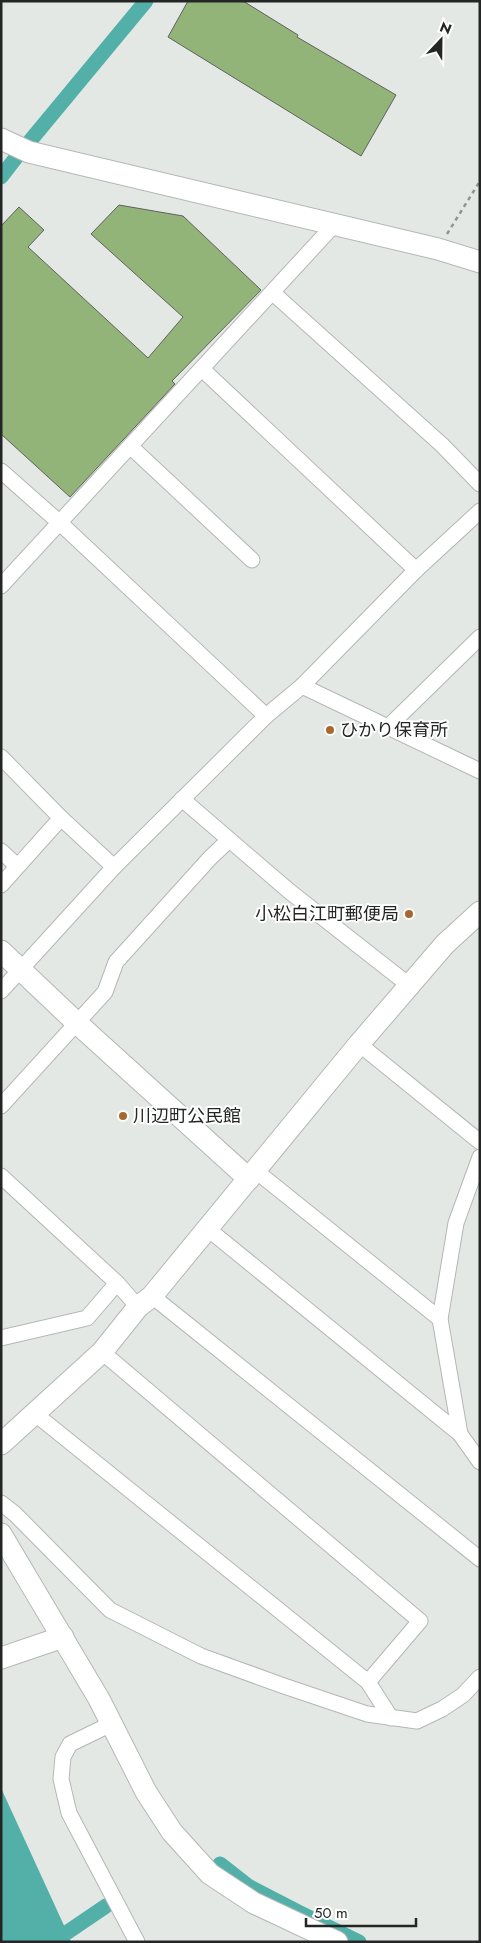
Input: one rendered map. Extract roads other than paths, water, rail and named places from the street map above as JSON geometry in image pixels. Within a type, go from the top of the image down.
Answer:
[{"type":"street","points":[[1,139],[29,152],[213,194],[438,249],[480,262]]},
{"type":"street","points":[[1,586],[334,225]]},
{"type":"street","points":[[273,293],[442,445],[480,484]]},
{"type":"street","points":[[202,369],[416,570]]},
{"type":"street","points":[[130,446],[252,560]]},
{"type":"street","points":[[1,471],[60,523],[266,716]]},
{"type":"street","points":[[1,991],[114,867],[266,716],[302,686],[416,570],[480,511]]},
{"type":"street","points":[[388,727],[480,637]]},
{"type":"street","points":[[302,686],[388,727],[477,766]]},
{"type":"street","points":[[1,756],[61,818],[114,867]]},
{"type":"street","points":[[182,799],[289,891],[410,986]]},
{"type":"street","points":[[1,885],[61,818]]},
{"type":"street","points":[[1,1106],[78,1024],[105,992],[116,962],[210,858],[229,840]]},
{"type":"street","points":[[1,851],[17,866]]},
{"type":"street","points":[[1,1444],[102,1352],[208,1229],[359,1044],[445,944],[478,912]]},
{"type":"street","points":[[1,951],[78,1024],[253,1175],[440,1319]]},
{"type":"street","points":[[359,1044],[480,1142]]},
{"type":"street","points":[[460,1434],[440,1319],[456,1223],[480,1157]]},
{"type":"street","points":[[1,1176],[117,1283],[145,1302],[480,1559]]},
{"type":"street","points":[[208,1229],[460,1434],[480,1462]]},
{"type":"street","points":[[1,1338],[87,1318],[117,1283]]},
{"type":"street","points":[[102,1352],[420,1621],[368,1682]]},
{"type":"street","points":[[34,1413],[368,1682],[391,1718]]},
{"type":"street","points":[[1,1503],[15,1514],[110,1610],[201,1656],[368,1714],[417,1721],[442,1709],[463,1695],[480,1677]]},
{"type":"street","points":[[1,1534],[63,1637],[146,1792],[172,1832],[210,1874],[254,1903],[337,1942]]},
{"type":"street","points":[[1,1658],[63,1637]]},
{"type":"street","points":[[111,1724],[70,1744],[63,1757],[61,1779],[69,1813],[137,1942]]},
{"type":"water","points":[[1,1788],[67,1932],[71,1942],[1,1942]]},
{"type":"waterway","points":[[30,141],[146,1]]},
{"type":"waterway","points":[[1,177],[18,155]]},
{"type":"waterway","points":[[220,1864],[248,1886],[359,1942]]},
{"type":"waterway","points":[[53,1942],[106,1906]]},
{"type":"place","name":"ひかり保育所","points":[[330,730]]},
{"type":"place","name":"小松白江町郵便局","points":[[409,914]]},
{"type":"place","name":"川辺町公民館","points":[[123,1116]]}]
